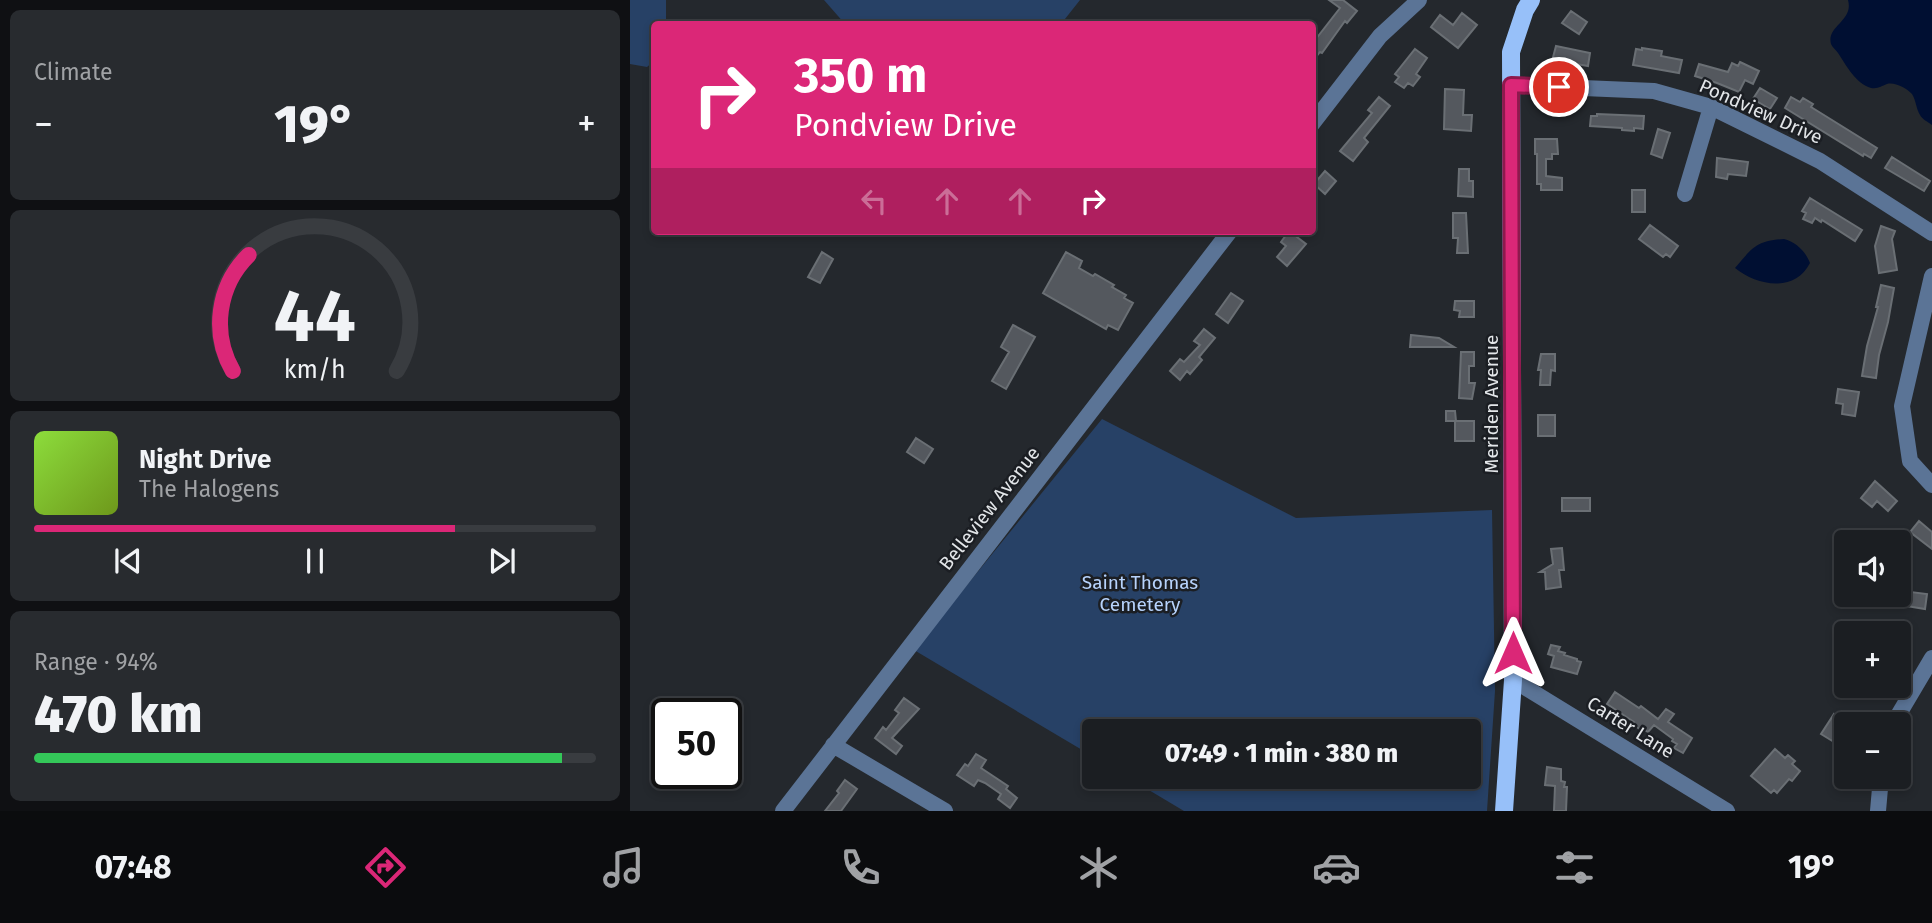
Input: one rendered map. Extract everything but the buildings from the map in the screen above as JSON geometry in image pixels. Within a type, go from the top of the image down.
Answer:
[{"type":"main road","name":"Meriden Avenue","points":[[1504,811],[1514,680],[1511,52],[1531,0]]},
{"type":"street","points":[[1316,119],[1380,36],[1419,0]]},
{"type":"street","name":"Pondview Drive","points":[[1511,85],[1654,90],[1711,107],[1820,161],[1932,233]]},
{"type":"street","points":[[1685,194],[1711,107]]},
{"type":"street","name":"Belleview Avenue","points":[[783,811],[1227,235]]},
{"type":"street","points":[[1932,276],[1902,406],[1910,461],[1932,485]]},
{"type":"street","points":[[1899,712],[1932,659]]},
{"type":"street","name":"Carter Lane","points":[[1514,680],[1727,811]]},
{"type":"street","points":[[833,744],[945,811]]},
{"type":"street","points":[[1878,811],[1880,789]]},
{"type":"green space","points":[[630,0],[666,0],[666,21],[651,21],[651,64],[647,67],[630,64]]},
{"type":"green space","points":[[824,0],[1080,0],[1063,21],[842,21]]},
{"type":"green space","name":"Saint Thomas Cemetery","points":[[1102,419],[1296,518],[1492,510],[1495,691],[1487,811],[1184,811],[1147,789],[1481,789],[1481,719],[1082,719],[1082,750],[914,650]]},
{"type":"shaded area","points":[[1848,0],[1932,0],[1932,125],[1921,116],[1910,92],[1893,84],[1876,88],[1866,86],[1852,74],[1832,46],[1832,32],[1847,13]]},
{"type":"shaded area","points":[[1784,239],[1800,248],[1810,263],[1795,279],[1785,283],[1764,282],[1735,268],[1756,246],[1767,241]]},
{"type":"route","points":[[1513,653],[1511,85],[1559,87]]}]
